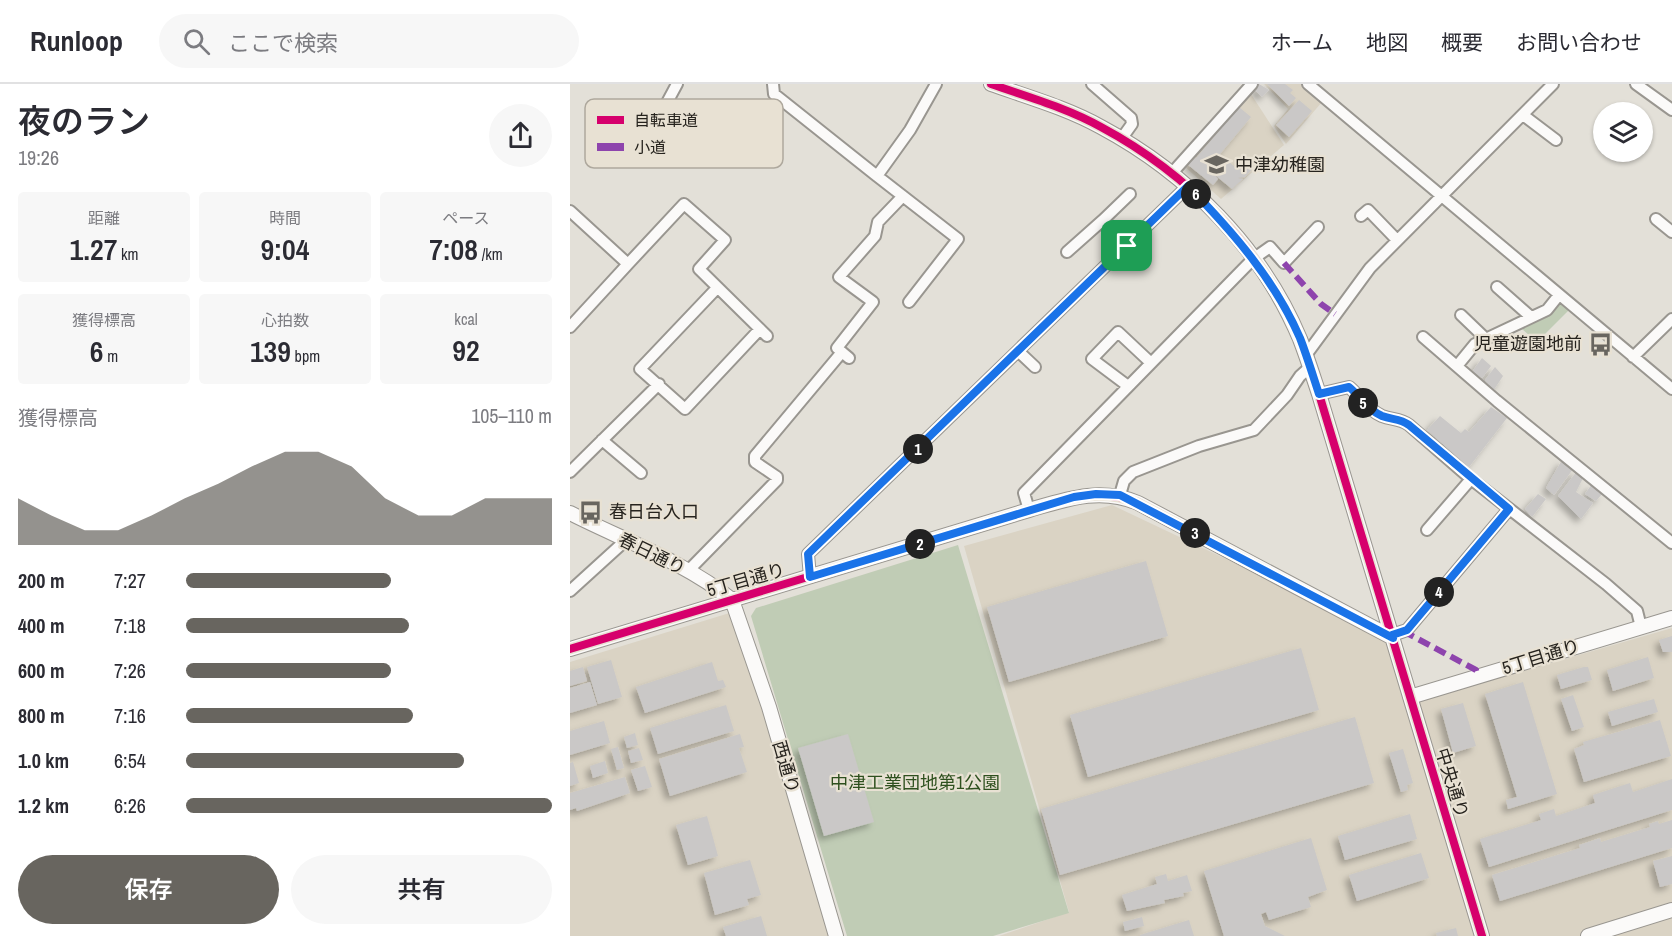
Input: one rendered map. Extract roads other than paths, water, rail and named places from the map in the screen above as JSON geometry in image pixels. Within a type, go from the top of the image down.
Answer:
[{"type":"street","points":[[669,99],[677,84]]},
{"type":"street","points":[[773,84],[774,94],[780,99]]},
{"type":"street","points":[[877,176],[910,130],[936,84]]},
{"type":"street","name":"中央通り","points":[[991,84],[1059,107],[1147,153],[1188,186],[1234,233],[1277,294],[1308,361],[1319,394],[1482,936]]},
{"type":"street","points":[[1092,84],[1131,118],[1132,124],[1122,138]]},
{"type":"street","points":[[1172,173],[1251,84]]},
{"type":"street","points":[[1308,84],[1672,389]]},
{"type":"street","points":[[1120,495],[1125,481],[1133,472],[1199,447],[1254,430],[1287,395],[1357,283],[1553,84]]},
{"type":"street","points":[[1636,84],[1672,110]]},
{"type":"street","points":[[783,101],[958,239],[909,302]]},
{"type":"street","points":[[1523,115],[1556,140]]},
{"type":"street","points":[[810,577],[808,554],[1000,375],[1018,351],[1188,186]]},
{"type":"street","points":[[688,571],[777,480],[777,477],[756,462],[755,456],[845,355],[837,348],[873,302],[839,277],[875,236],[878,222],[903,196]]},
{"type":"street","points":[[1070,246],[1103,220],[1124,196]]},
{"type":"street","points":[[570,327],[684,204],[725,240],[699,269],[763,333],[686,409]]},
{"type":"street","points":[[1361,216],[1368,210],[1397,240]]},
{"type":"street","points":[[570,211],[628,264]]},
{"type":"street","points":[[1656,219],[1672,232]]},
{"type":"street","points":[[1103,220],[1127,246]]},
{"type":"street","points":[[1029,510],[1024,493],[1253,259],[1270,248],[1284,263],[1318,227]]},
{"type":"street","points":[[1497,287],[1531,317]]},
{"type":"street","points":[[694,418],[659,384],[637,367],[717,288]]},
{"type":"street","points":[[1457,366],[1475,344],[1547,310],[1559,295]]},
{"type":"street","points":[[1461,315],[1485,338]]},
{"type":"street","points":[[1634,357],[1672,319]]},
{"type":"street","points":[[1128,386],[1092,359],[1118,332],[1150,362]]},
{"type":"street","points":[[1423,337],[1497,401],[1672,543]]},
{"type":"street","points":[[1018,351],[1035,367]]},
{"type":"street","points":[[570,472],[659,384]]},
{"type":"street","points":[[1319,394],[1349,387],[1359,400],[1382,416],[1400,419],[1409,425],[1471,479],[1550,539],[1636,611],[1641,627]]},
{"type":"street","points":[[602,440],[641,472]]},
{"type":"street","points":[[1427,530],[1471,479]]},
{"type":"street","name":"5丁目通り","points":[[570,650],[1029,510],[1096,494],[1120,495],[1392,637]]},
{"type":"street","points":[[1434,501],[1445,509]]},
{"type":"street","points":[[1392,637],[1407,630],[1509,509]]},
{"type":"street","name":"春日通り","points":[[570,513],[688,571],[715,586],[732,600]]},
{"type":"street","points":[[570,591],[625,541]]},
{"type":"street","name":"西通り","points":[[732,600],[769,707],[836,936]]},
{"type":"street","name":"5丁目通り","points":[[1410,697],[1672,618]]},
{"type":"street","points":[[1587,936],[1672,910]]},
{"type":"place","name":"中津幼稚園","points":[[1217,165]]},
{"type":"place","name":"児童遊園地前","points":[[1600,344]]},
{"type":"place","name":"春日台入口","points":[[591,512]]},
{"type":"park label","name":"中津工業団地第1公園","points":[[915,783]]}]
